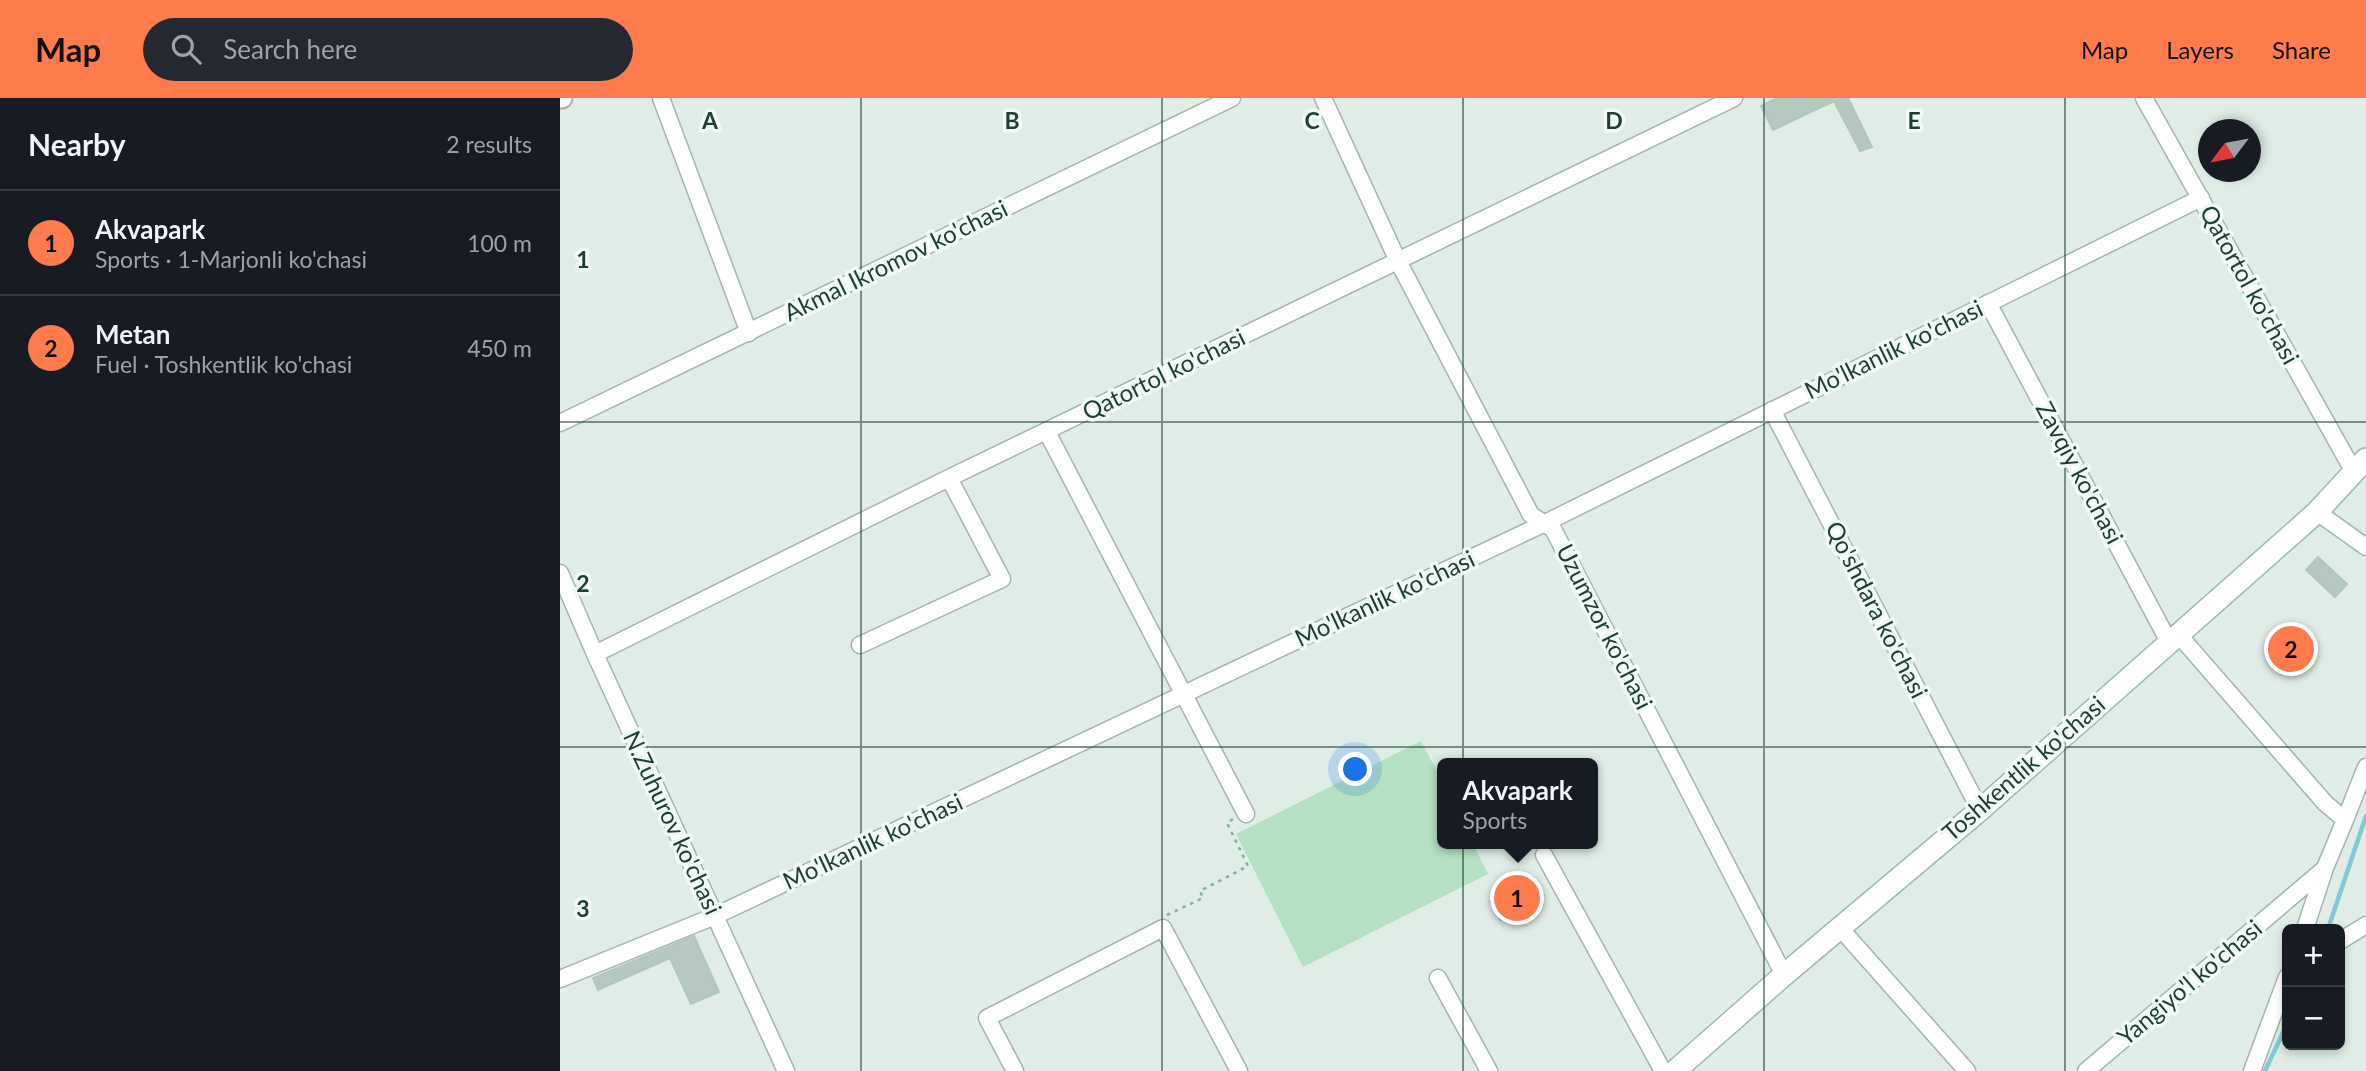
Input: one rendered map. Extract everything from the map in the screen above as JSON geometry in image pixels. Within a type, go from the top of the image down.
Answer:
[{"type":"main road","name":"Toshkentlik ko'chasi","points":[[1675,1071],[1980,810],[2317,512],[2360,466]]},
{"type":"street","points":[[661,98],[749,332]]},
{"type":"street","name":"Akmal Ikromov ko'chasi","points":[[560,423],[1231,98]]},
{"type":"street","name":"Uzumzor ko'chasi","points":[[1323,98],[1398,261],[1531,515],[1553,529],[1784,975]]},
{"type":"street","name":"Qatortol ko'chasi","points":[[595,654],[949,478],[1734,98]]},
{"type":"street","name":"Qatortol ko'chasi","points":[[2144,98],[2360,466]]},
{"type":"street","name":"Mo'lkanlik ko'chasi","points":[[560,979],[715,916],[1543,524],[2201,198]]},
{"type":"street","name":"Zavqiy ko'chasi","points":[[1988,303],[2173,638],[2325,803],[2345,820]]},
{"type":"street","name":"Qo'shdara ko'chasi","points":[[1772,410],[1980,810]]},
{"type":"street","points":[[1046,432],[1246,814]]},
{"type":"street","points":[[860,645],[1002,579],[949,478]]},
{"type":"street","points":[[2317,512],[2366,547]]},
{"type":"street","name":"N.Zuhurov ko'chasi","points":[[560,573],[786,1071]]},
{"type":"street","points":[[2307,924],[2325,869],[2366,767]]},
{"type":"street","points":[[1544,855],[1663,1071]]},
{"type":"street","name":"Yangiyo'l ko'chasi","points":[[2086,1071],[2325,869]]},
{"type":"street","points":[[2345,937],[2366,925]]},
{"type":"street","points":[[1015,1071],[987,1018],[1163,928],[1239,1071]]},
{"type":"street","points":[[1840,928],[1967,1071]]},
{"type":"street","points":[[1438,978],[1489,1071]]},
{"type":"street","points":[[2252,1071],[2284,987]]},
{"type":"path","points":[[1163,928],[1168,915],[1203,898],[1200,891],[1248,866],[1227,822],[1246,814]]},
{"type":"green space","points":[[1421,741],[1437,771],[1437,849],[1476,849],[1488,874],[1303,967],[1236,834]]},
{"type":"water","points":[[1534,876],[1545,896],[1500,921],[1489,901]]},
{"type":"building","points":[[1777,98],[1848,98],[1872,147],[1860,151],[1834,101],[1773,130],[1761,106]]},
{"type":"building","points":[[2318,557],[2347,584],[2335,597],[2306,570]]},
{"type":"building","points":[[694,936],[719,992],[691,1004],[670,958],[598,990],[593,978]]},
{"type":"waterway","points":[[2330,924],[2366,816]]},
{"type":"waterway","points":[[2265,1071],[2282,1035]]},
{"type":"place","name":"Metan","points":[[2291,649]]},
{"type":"place","name":"Akvapark","points":[[1517,898]]}]
